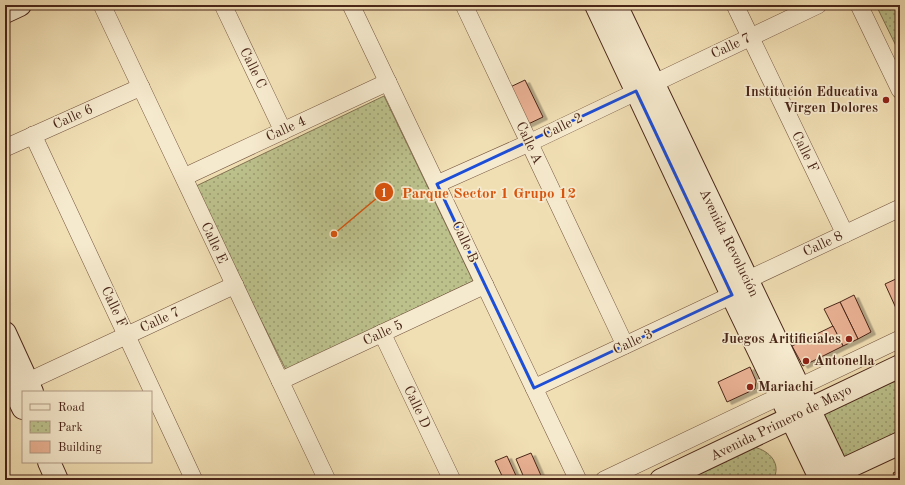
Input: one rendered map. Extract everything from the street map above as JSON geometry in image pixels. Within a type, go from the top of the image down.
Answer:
[{"type":"street","points":[[5,12],[20,5]]},
{"type":"street","name":"Calle E","points":[[102,5],[327,480]]},
{"type":"street","name":"Calle C","points":[[223,5],[283,131]]},
{"type":"street","name":"Calle B","points":[[351,5],[578,480]]},
{"type":"street","name":"Calle A","points":[[464,5],[625,345]]},
{"type":"street","name":"Avenida Revolución","points":[[596,5],[645,87],[747,280],[789,391],[829,478]]},
{"type":"street","name":"Avenida Revolución","points":[[616,5],[645,87],[732,295],[789,391]]},
{"type":"street","name":"Calle F","points":[[735,5],[844,234]]},
{"type":"street","name":"Calle 7","points":[[645,87],[818,5]]},
{"type":"street","points":[[859,5],[899,87]]},
{"type":"street","name":"Calle 4","points":[[184,177],[388,82]]},
{"type":"street","name":"Calle 6","points":[[5,148],[141,87]]},
{"type":"street","name":"Calle 2","points":[[437,184],[529,143],[645,87]]},
{"type":"street","name":"Calle F","points":[[33,135],[194,480]]},
{"type":"street","name":"Calle 8","points":[[747,280],[900,208]]},
{"type":"street","name":"Calle 7","points":[[17,385],[234,285]]},
{"type":"street","name":"Calle 5","points":[[280,381],[485,285]]},
{"type":"street","name":"Calle 3","points":[[534,388],[732,295]]},
{"type":"street","points":[[5,333],[22,404]]},
{"type":"street","name":"Calle D","points":[[382,333],[452,480]]},
{"type":"street","name":"Avenida Primero de Mayo","points":[[604,480],[900,338]]},
{"type":"street","name":"Avenida Primero de Mayo","points":[[661,480],[900,366]]},
{"type":"street","points":[[829,478],[900,443]]},
{"type":"street","points":[[49,463],[57,480]]},
{"type":"street","points":[[65,463],[73,480]]},
{"type":"highlighted area","points":[[636,91],[732,295],[534,388],[437,184]]},
{"type":"green space","points":[[876,5],[900,5],[900,54]]},
{"type":"green space","points":[[384,96],[473,281],[286,370],[194,187]]},
{"type":"green space","points":[[900,377],[900,438],[842,459],[824,421],[825,413]]},
{"type":"green space","points":[[754,447],[765,452],[773,459],[776,469],[773,480],[686,480]]},
{"type":"building","points":[[525,80],[543,117],[524,126],[506,89]]},
{"type":"building","points":[[898,278],[900,283],[900,317],[885,284]]},
{"type":"building","points":[[854,295],[871,332],[858,339],[840,302]]},
{"type":"building","points":[[840,302],[858,339],[843,346],[824,309]]},
{"type":"building","points":[[833,326],[843,346],[803,366],[792,346]]},
{"type":"building","points":[[750,367],[756,381],[755,389],[727,402],[718,382]]},
{"type":"building","points":[[531,453],[543,480],[525,480],[516,459]]},
{"type":"building","points":[[507,456],[518,480],[504,480],[495,461]]},
{"type":"building","points":[[900,470],[900,480],[897,480],[893,473]]},
{"type":"place","name":"Institución Educativa Virgen Dolores","points":[[886,100]]},
{"type":"place","name":"Parque Sector 1 Grupo 12","points":[[334,234]]},
{"type":"place","name":"Juegos Aritificiales","points":[[849,339]]},
{"type":"place","name":"Antonella","points":[[806,361]]},
{"type":"place","name":"Mariachi","points":[[750,387]]}]
